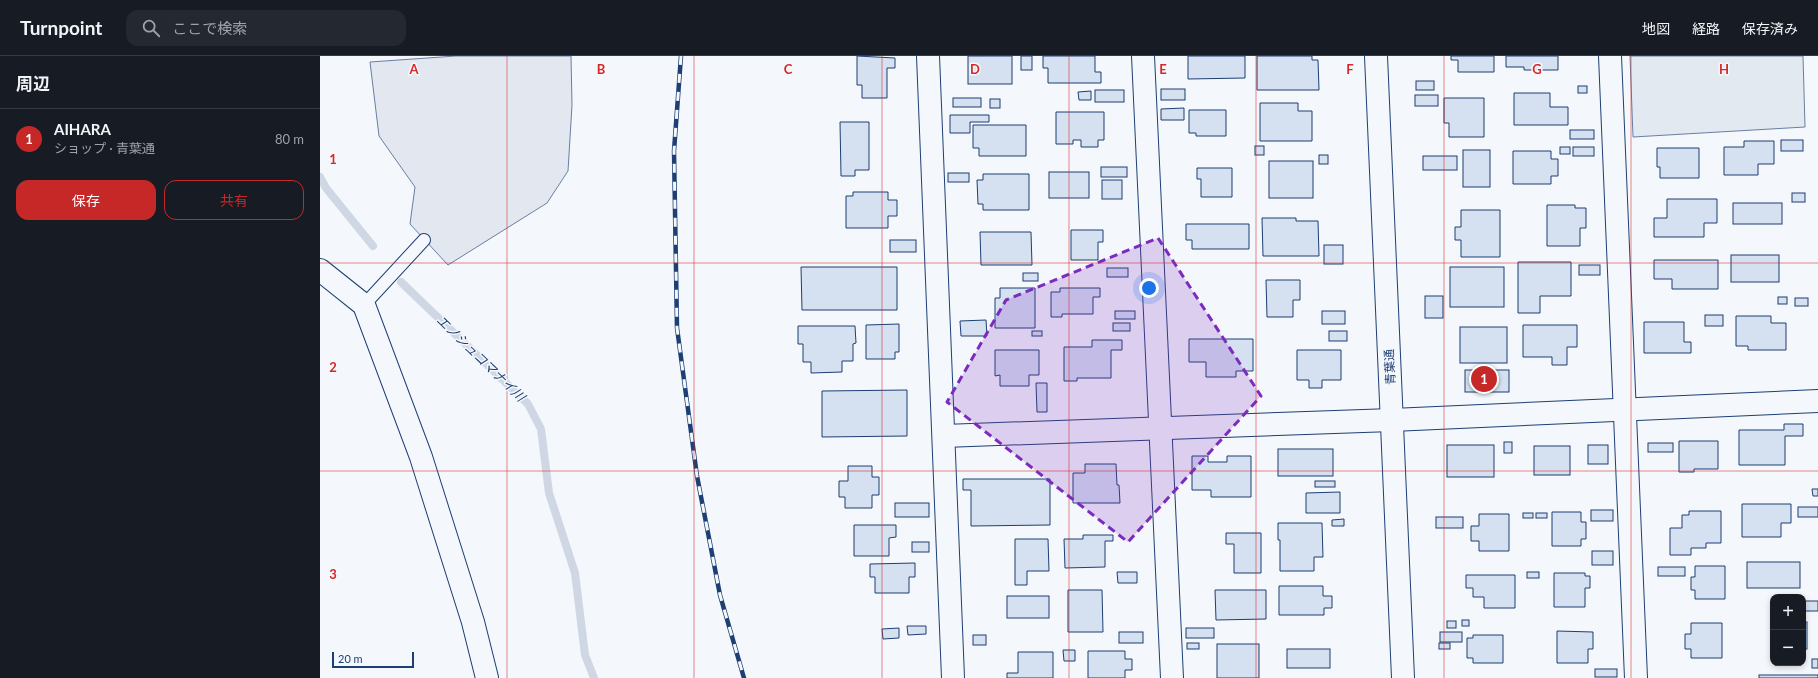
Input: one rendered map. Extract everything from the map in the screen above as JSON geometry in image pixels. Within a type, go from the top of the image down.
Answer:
[{"type":"street","points":[[928,56],[953,678]]},
{"type":"street","points":[[1143,56],[1172,678]]},
{"type":"street","name":"青葉通","points":[[1376,56],[1403,678]]},
{"type":"street","points":[[1610,56],[1636,678]]},
{"type":"street","points":[[320,270],[364,305],[421,457],[473,622],[488,678]]},
{"type":"street","points":[[944,436],[1392,420],[1818,401]]},
{"type":"lane","points":[[364,305],[424,240]]},
{"type":"highlighted area","points":[[1158,238],[1261,396],[1128,542],[947,402],[1006,300]]},
{"type":"shaded area","points":[[456,56],[571,56],[572,105],[568,171],[547,203],[448,265],[410,224],[415,187],[379,136],[370,62]]},
{"type":"shaded area","points":[[1630,56],[1803,56],[1805,127],[1633,137]]},
{"type":"building","points":[[857,56],[895,58],[895,68],[887,68],[887,98],[862,98],[862,85],[857,85]]},
{"type":"building","points":[[968,56],[1012,56],[1012,84],[968,84]]},
{"type":"building","points":[[1021,56],[1032,56],[1032,70],[1021,70]]},
{"type":"building","points":[[1043,56],[1095,56],[1095,72],[1101,72],[1101,83],[1048,83],[1048,68],[1043,68]]},
{"type":"building","points":[[1188,56],[1245,56],[1245,78],[1188,79]]},
{"type":"building","points":[[1257,56],[1312,56],[1312,60],[1318,60],[1319,90],[1257,90]]},
{"type":"building","points":[[1451,56],[1494,56],[1494,72],[1458,72],[1458,60],[1451,60]]},
{"type":"building","points":[[1506,56],[1558,56],[1558,70],[1524,70],[1524,67],[1506,67]]},
{"type":"building","points":[[1416,81],[1434,81],[1434,90],[1416,90]]},
{"type":"building","points":[[1578,86],[1587,86],[1587,93],[1578,93]]},
{"type":"building","points":[[1161,89],[1185,89],[1185,100],[1161,100]]},
{"type":"building","points":[[1095,90],[1124,90],[1124,102],[1095,102]]},
{"type":"building","points":[[1091,91],[1091,100],[1079,100],[1078,92]]},
{"type":"building","points":[[1514,93],[1550,93],[1550,107],[1568,107],[1568,125],[1514,125]]},
{"type":"building","points":[[1415,95],[1438,95],[1438,106],[1415,106]]},
{"type":"building","points":[[953,98],[981,98],[981,107],[953,107]]},
{"type":"building","points":[[1444,98],[1484,98],[1484,137],[1449,137],[1449,123],[1444,123]]},
{"type":"building","points":[[990,99],[1000,99],[1000,108],[990,108]]},
{"type":"building","points":[[1260,103],[1298,103],[1298,111],[1312,111],[1312,141],[1260,141]]},
{"type":"building","points":[[1184,108],[1184,120],[1161,120],[1161,109]]},
{"type":"building","points":[[1189,110],[1226,110],[1226,136],[1196,136],[1196,133],[1189,133]]},
{"type":"building","points":[[1056,112],[1104,112],[1104,140],[1098,140],[1098,147],[1081,147],[1081,140],[1073,140],[1073,144],[1056,144]]},
{"type":"building","points":[[950,115],[989,115],[989,122],[970,122],[970,133],[950,133]]},
{"type":"building","points":[[840,122],[869,122],[869,170],[855,170],[855,176],[841,176]]},
{"type":"building","points":[[973,125],[1026,125],[1026,156],[979,156],[979,148],[973,148]]},
{"type":"building","points":[[1570,130],[1594,130],[1594,139],[1570,139]]},
{"type":"building","points":[[1781,140],[1803,140],[1803,151],[1781,151]]},
{"type":"building","points":[[1744,141],[1774,141],[1774,164],[1758,164],[1758,175],[1724,175],[1724,147],[1744,147]]},
{"type":"building","points":[[1255,146],[1264,146],[1264,155],[1255,155]]},
{"type":"building","points":[[1560,147],[1570,147],[1570,154],[1560,154]]},
{"type":"building","points":[[1573,147],[1594,147],[1594,156],[1573,156]]},
{"type":"building","points":[[1657,148],[1699,148],[1699,178],[1660,178],[1660,167],[1657,167]]},
{"type":"building","points":[[1463,150],[1490,150],[1490,187],[1463,187]]},
{"type":"building","points":[[1513,151],[1551,151],[1551,159],[1558,159],[1558,176],[1551,176],[1551,184],[1513,184]]},
{"type":"building","points":[[1319,155],[1328,155],[1328,164],[1319,164]]},
{"type":"building","points":[[1423,156],[1457,156],[1457,170],[1423,170]]},
{"type":"building","points":[[1269,161],[1313,161],[1313,198],[1269,198]]},
{"type":"building","points":[[1101,167],[1127,167],[1127,177],[1101,177]]},
{"type":"building","points":[[1197,168],[1232,168],[1232,197],[1201,197],[1201,179],[1197,179]]},
{"type":"building","points":[[1049,172],[1089,172],[1089,198],[1049,198]]},
{"type":"building","points":[[948,173],[969,173],[969,182],[948,182]]},
{"type":"building","points":[[983,174],[1029,174],[1029,210],[983,210],[983,204],[978,204],[977,180],[983,180]]},
{"type":"building","points":[[1102,180],[1122,180],[1122,199],[1102,199]]},
{"type":"building","points":[[853,192],[888,192],[888,200],[897,200],[897,216],[888,216],[888,228],[846,228],[846,196],[853,196]]},
{"type":"building","points":[[1792,193],[1805,193],[1805,202],[1792,202]]},
{"type":"building","points":[[1667,199],[1717,199],[1717,223],[1704,223],[1704,237],[1654,237],[1654,218],[1667,218]]},
{"type":"building","points":[[1733,203],[1782,203],[1782,224],[1733,224]]},
{"type":"building","points":[[1547,205],[1575,205],[1575,208],[1586,208],[1586,228],[1580,228],[1580,246],[1547,246]]},
{"type":"building","points":[[1461,210],[1500,210],[1500,257],[1461,257],[1461,240],[1455,240],[1455,227],[1461,227]]},
{"type":"building","points":[[1262,218],[1296,218],[1296,221],[1318,221],[1319,256],[1263,256]]},
{"type":"building","points":[[1186,224],[1249,224],[1249,249],[1192,249],[1192,240],[1186,240]]},
{"type":"building","points":[[1071,230],[1103,230],[1103,242],[1098,242],[1098,260],[1071,260]]},
{"type":"building","points":[[980,232],[1031,232],[1032,265],[981,265]]},
{"type":"building","points":[[890,240],[916,240],[916,252],[890,252]]},
{"type":"building","points":[[1324,245],[1343,245],[1343,264],[1324,264]]},
{"type":"building","points":[[1731,255],[1779,255],[1779,282],[1731,282]]},
{"type":"building","points":[[1654,260],[1718,260],[1718,289],[1672,289],[1672,279],[1654,279]]},
{"type":"building","points":[[1518,262],[1571,262],[1571,296],[1540,296],[1540,313],[1518,313]]},
{"type":"building","points":[[1579,265],[1600,265],[1600,275],[1579,275]]},
{"type":"building","points":[[801,267],[897,267],[897,310],[802,310]]},
{"type":"building","points":[[1450,267],[1504,267],[1504,307],[1450,307]]},
{"type":"building","points":[[1107,268],[1128,268],[1128,277],[1107,277]]},
{"type":"building","points":[[1023,273],[1038,273],[1038,281],[1023,281]]},
{"type":"building","points":[[1266,280],[1300,280],[1300,300],[1293,300],[1293,317],[1267,317]]},
{"type":"building","points":[[1000,288],[1035,288],[1035,328],[995,328],[995,298],[1000,298]]},
{"type":"building","points":[[1060,288],[1100,288],[1100,297],[1093,297],[1093,314],[1062,314],[1062,317],[1051,317],[1051,292],[1060,292]]},
{"type":"building","points":[[1425,296],[1443,296],[1443,318],[1425,318]]},
{"type":"building","points":[[1778,297],[1787,297],[1787,304],[1778,304]]},
{"type":"building","points":[[1795,298],[1808,298],[1808,306],[1795,306]]},
{"type":"building","points":[[1115,311],[1135,311],[1135,319],[1115,319]]},
{"type":"building","points":[[1322,311],[1345,311],[1345,324],[1322,324]]},
{"type":"building","points":[[1705,315],[1723,315],[1723,326],[1705,326]]},
{"type":"building","points":[[1736,316],[1771,316],[1771,323],[1786,323],[1786,350],[1748,350],[1748,346],[1736,346]]},
{"type":"building","points":[[986,320],[987,336],[961,336],[960,321]]},
{"type":"building","points":[[1644,322],[1684,322],[1684,342],[1691,342],[1691,353],[1644,353]]},
{"type":"building","points":[[1113,323],[1130,323],[1130,331],[1113,331]]},
{"type":"building","points":[[899,324],[899,352],[895,352],[895,359],[866,359],[866,325]]},
{"type":"building","points":[[1523,325],[1577,325],[1577,347],[1567,347],[1567,365],[1552,365],[1552,357],[1523,357]]},
{"type":"building","points":[[798,326],[855,326],[856,343],[853,344],[853,361],[842,361],[842,372],[811,373],[811,362],[803,362],[803,344],[798,344]]},
{"type":"building","points":[[1460,327],[1507,327],[1507,363],[1460,363]]},
{"type":"building","points":[[1032,331],[1042,331],[1042,336],[1032,336]]},
{"type":"building","points":[[1329,331],[1347,331],[1347,341],[1329,341]]},
{"type":"building","points":[[1189,339],[1253,339],[1253,371],[1236,371],[1236,377],[1206,377],[1206,362],[1189,362]]},
{"type":"building","points":[[1092,340],[1122,340],[1122,350],[1111,350],[1111,378],[1077,378],[1077,381],[1064,381],[1064,347],[1092,347]]},
{"type":"building","points":[[995,350],[1039,350],[1039,375],[1029,375],[1029,386],[1000,386],[1000,375],[995,376]]},
{"type":"building","points":[[1297,350],[1341,350],[1341,380],[1322,380],[1322,388],[1309,388],[1309,380],[1297,380]]},
{"type":"building","points":[[1465,370],[1509,370],[1509,392],[1465,392]]},
{"type":"building","points":[[1036,383],[1047,383],[1047,412],[1037,412]]},
{"type":"building","points":[[907,390],[907,436],[822,437],[822,391]]},
{"type":"building","points":[[1784,424],[1803,424],[1803,436],[1785,436],[1785,465],[1739,465],[1739,430],[1784,430]]},
{"type":"building","points":[[1679,441],[1718,441],[1718,469],[1694,469],[1694,472],[1679,472]]},
{"type":"building","points":[[1504,442],[1512,442],[1512,453],[1504,453]]},
{"type":"building","points":[[1648,443],[1673,443],[1673,452],[1648,452]]},
{"type":"building","points":[[1447,445],[1494,445],[1494,477],[1447,477]]},
{"type":"building","points":[[1588,445],[1608,445],[1608,464],[1588,464]]},
{"type":"building","points":[[1534,446],[1570,446],[1570,475],[1534,475]]},
{"type":"building","points":[[1278,449],[1333,449],[1333,476],[1278,476]]},
{"type":"building","points":[[1192,456],[1208,456],[1208,462],[1227,462],[1227,456],[1251,456],[1251,497],[1211,497],[1211,490],[1192,490]]},
{"type":"building","points":[[1085,464],[1116,464],[1120,503],[1073,503],[1073,473],[1085,473]]},
{"type":"building","points":[[848,466],[872,466],[872,477],[879,477],[879,495],[872,495],[872,508],[845,508],[845,497],[839,497],[839,481],[848,481]]},
{"type":"building","points":[[963,479],[1050,479],[1050,525],[971,526],[971,490],[963,490]]},
{"type":"building","points":[[1315,481],[1335,481],[1335,487],[1315,487]]},
{"type":"building","points":[[1812,489],[1818,489],[1818,496],[1813,496]]},
{"type":"building","points":[[1340,492],[1340,513],[1306,513],[1306,493]]},
{"type":"building","points":[[895,503],[929,503],[929,517],[895,517]]},
{"type":"building","points":[[1742,504],[1791,504],[1791,523],[1781,523],[1781,537],[1742,537]]},
{"type":"building","points":[[1798,507],[1818,507],[1818,517],[1798,517]]},
{"type":"building","points":[[1591,510],[1613,510],[1613,521],[1591,521]]},
{"type":"building","points":[[1689,511],[1721,511],[1721,543],[1706,543],[1706,548],[1691,548],[1691,555],[1670,555],[1670,528],[1682,528],[1682,515],[1689,515]]},
{"type":"building","points":[[1552,512],[1581,512],[1581,522],[1586,522],[1586,539],[1581,539],[1581,546],[1552,546]]},
{"type":"building","points":[[1523,513],[1533,513],[1533,518],[1523,518]]},
{"type":"building","points":[[1536,513],[1547,513],[1547,518],[1536,518]]},
{"type":"building","points":[[1479,514],[1509,514],[1509,551],[1479,551],[1479,541],[1471,541],[1471,526],[1479,526]]},
{"type":"building","points":[[1436,517],[1463,517],[1463,528],[1436,528]]},
{"type":"building","points":[[1344,519],[1344,526],[1332,526],[1332,520]]},
{"type":"building","points":[[1278,523],[1322,523],[1323,557],[1314,557],[1314,571],[1280,571],[1280,540],[1278,540]]},
{"type":"building","points":[[854,525],[896,525],[896,537],[889,538],[889,556],[854,556]]},
{"type":"building","points":[[1226,533],[1261,533],[1261,573],[1234,573],[1234,544],[1226,544]]},
{"type":"building","points":[[1083,535],[1113,535],[1113,541],[1105,541],[1105,567],[1065,568],[1064,539],[1083,539]]},
{"type":"building","points":[[1015,539],[1048,539],[1049,571],[1027,571],[1027,585],[1015,585]]},
{"type":"building","points":[[912,542],[929,542],[929,552],[912,552]]},
{"type":"building","points":[[1592,551],[1613,551],[1613,565],[1592,565]]},
{"type":"building","points":[[1747,562],[1800,562],[1800,588],[1747,588]]},
{"type":"building","points":[[915,563],[915,577],[909,577],[909,593],[875,593],[875,577],[870,577],[870,564]]},
{"type":"building","points":[[1695,566],[1725,566],[1725,599],[1695,599],[1695,590],[1691,590],[1691,577],[1695,577]]},
{"type":"building","points":[[1658,567],[1685,567],[1685,576],[1658,576]]},
{"type":"building","points":[[1117,572],[1137,572],[1137,583],[1118,583]]},
{"type":"building","points":[[1527,572],[1539,572],[1539,578],[1527,578]]},
{"type":"building","points":[[1554,573],[1585,573],[1585,576],[1590,576],[1590,588],[1585,588],[1585,607],[1554,607]]},
{"type":"building","points":[[1466,575],[1515,575],[1515,608],[1484,608],[1484,597],[1473,597],[1473,588],[1466,588]]},
{"type":"building","points":[[1279,586],[1323,586],[1323,596],[1332,596],[1332,608],[1324,608],[1324,615],[1279,615]]},
{"type":"building","points":[[1068,590],[1102,590],[1103,632],[1068,632]]},
{"type":"building","points":[[1215,590],[1266,590],[1266,619],[1216,620]]},
{"type":"building","points":[[1007,596],[1049,596],[1049,618],[1007,618]]},
{"type":"building","points":[[1806,601],[1818,601],[1818,611],[1806,611]]},
{"type":"building","points":[[1462,620],[1469,620],[1469,626],[1462,626]]},
{"type":"building","points":[[1447,621],[1456,621],[1456,628],[1447,628]]},
{"type":"building","points":[[1806,622],[1807,622],[1806,649]]},
{"type":"building","points":[[1691,623],[1722,623],[1722,658],[1691,658],[1691,649],[1685,649],[1685,634],[1691,634]]},
{"type":"building","points":[[907,626],[926,626],[926,634],[908,635]]},
{"type":"building","points":[[899,628],[899,638],[883,639],[882,629]]},
{"type":"building","points":[[1186,628],[1214,628],[1214,638],[1186,638]]},
{"type":"building","points":[[1557,631],[1593,632],[1593,649],[1588,649],[1588,663],[1557,663]]},
{"type":"building","points":[[1119,632],[1143,632],[1143,643],[1119,643]]},
{"type":"building","points":[[1440,632],[1462,632],[1462,642],[1440,642]]},
{"type":"building","points":[[973,635],[986,635],[986,645],[973,645]]},
{"type":"building","points":[[1473,635],[1503,635],[1503,663],[1473,663],[1473,658],[1467,658],[1467,638],[1473,638]]},
{"type":"building","points":[[1187,643],[1199,643],[1199,649],[1187,649]]},
{"type":"building","points":[[1439,643],[1450,643],[1450,649],[1439,649]]},
{"type":"building","points":[[1217,644],[1259,644],[1259,678],[1217,678]]},
{"type":"building","points":[[1287,649],[1330,649],[1330,668],[1287,668]]},
{"type":"building","points":[[1063,650],[1075,650],[1075,661],[1064,661]]},
{"type":"building","points":[[1088,651],[1125,651],[1125,659],[1132,659],[1132,670],[1125,670],[1125,678],[1088,678]]},
{"type":"building","points":[[1018,652],[1053,652],[1053,678],[1007,678],[1007,673],[1018,673]]},
{"type":"building","points":[[1812,659],[1818,659],[1818,668],[1812,668]]},
{"type":"building","points":[[1595,669],[1617,669],[1617,677],[1595,677]]},
{"type":"building","points":[[1759,675],[1818,675],[1818,678],[1759,678]]},
{"type":"waterway","name":"エノシュコマナイ川","points":[[320,177],[326,188],[373,246]]},
{"type":"waterway","name":"エノシュコマナイ川","points":[[401,282],[528,404],[541,429],[549,493],[575,573],[585,655],[594,678]]},
{"type":"railway","points":[[681,56],[674,151],[677,328],[697,476],[720,595],[744,678]]},
{"type":"place","name":"AIHARA","points":[[1484,379]]}]
